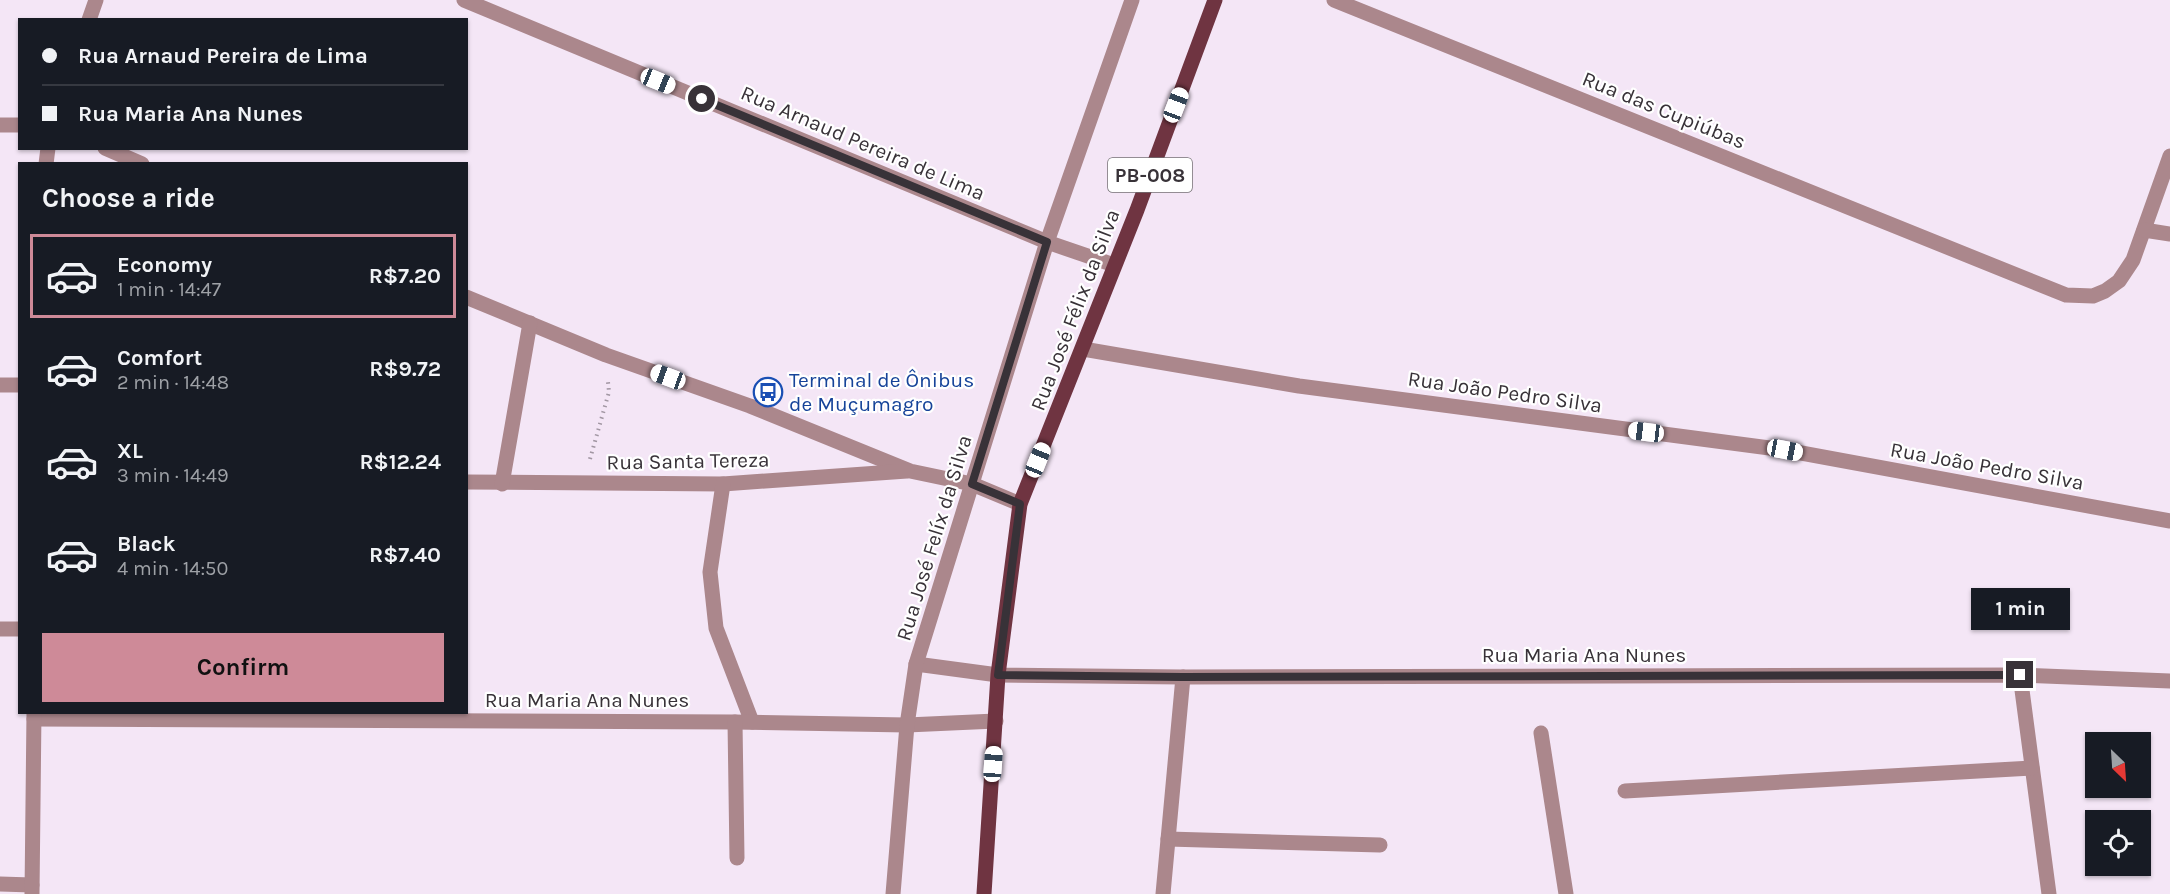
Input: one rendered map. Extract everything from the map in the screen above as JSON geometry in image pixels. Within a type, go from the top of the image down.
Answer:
[{"type":"main road","name":"Rua José Félix da Silva","points":[[984,894],[998,675],[1020,504],[1137,210],[1215,0]]},
{"type":"street","points":[[90,18],[96,0]]},
{"type":"street","name":"Rua Arnaud Pereira de Lima","points":[[464,0],[1047,242],[1114,265]]},
{"type":"street","name":"Rua José Felíx da Silva","points":[[893,894],[907,726],[916,664],[1047,242],[1132,0]]},
{"type":"street","name":"Rua das Cupiúbas","points":[[1334,0],[2066,295],[2093,296],[2119,281],[2133,260],[2170,156]]},
{"type":"street","points":[[0,125],[18,125]]},
{"type":"street","points":[[110,150],[137,162]]},
{"type":"street","points":[[2144,230],[2170,234]]},
{"type":"street","points":[[468,298],[606,355],[750,406],[910,471],[972,484],[1020,504]]},
{"type":"street","points":[[502,484],[530,323]]},
{"type":"street","name":"Rua João Pedro Silva","points":[[1083,349],[1299,386],[1785,450],[2170,521]]},
{"type":"street","points":[[0,385],[18,385]]},
{"type":"street","name":"Rua Santa Tereza","points":[[468,482],[723,484],[910,471]]},
{"type":"street","points":[[723,484],[710,572],[716,628],[752,722]]},
{"type":"street","points":[[0,629],[18,629]]},
{"type":"street","name":"Rua Maria Ana Nunes","points":[[916,664],[998,675],[1183,677],[2020,675],[2170,681]]},
{"type":"street","points":[[2020,675],[2049,894]]},
{"type":"street","points":[[1163,894],[1183,677]]},
{"type":"street","points":[[0,884],[32,890],[34,716]]},
{"type":"street","name":"Rua Maria Ana Nunes","points":[[34,716],[752,722],[907,726],[996,721]]},
{"type":"street","points":[[735,722],[737,858]]},
{"type":"street","points":[[1541,734],[1566,894]]},
{"type":"street","points":[[1625,790],[2032,768]]},
{"type":"street","points":[[1168,839],[1380,845]]},
{"type":"path","points":[[579,484],[589,464],[609,392],[606,355]]},
{"type":"place","name":"Terminal de Ônibus de Muçumagro","points":[[768,392]]},
{"type":"route","points":[[702,99],[1047,242],[972,484],[1020,504],[998,675],[1183,677],[2020,675]]}]
